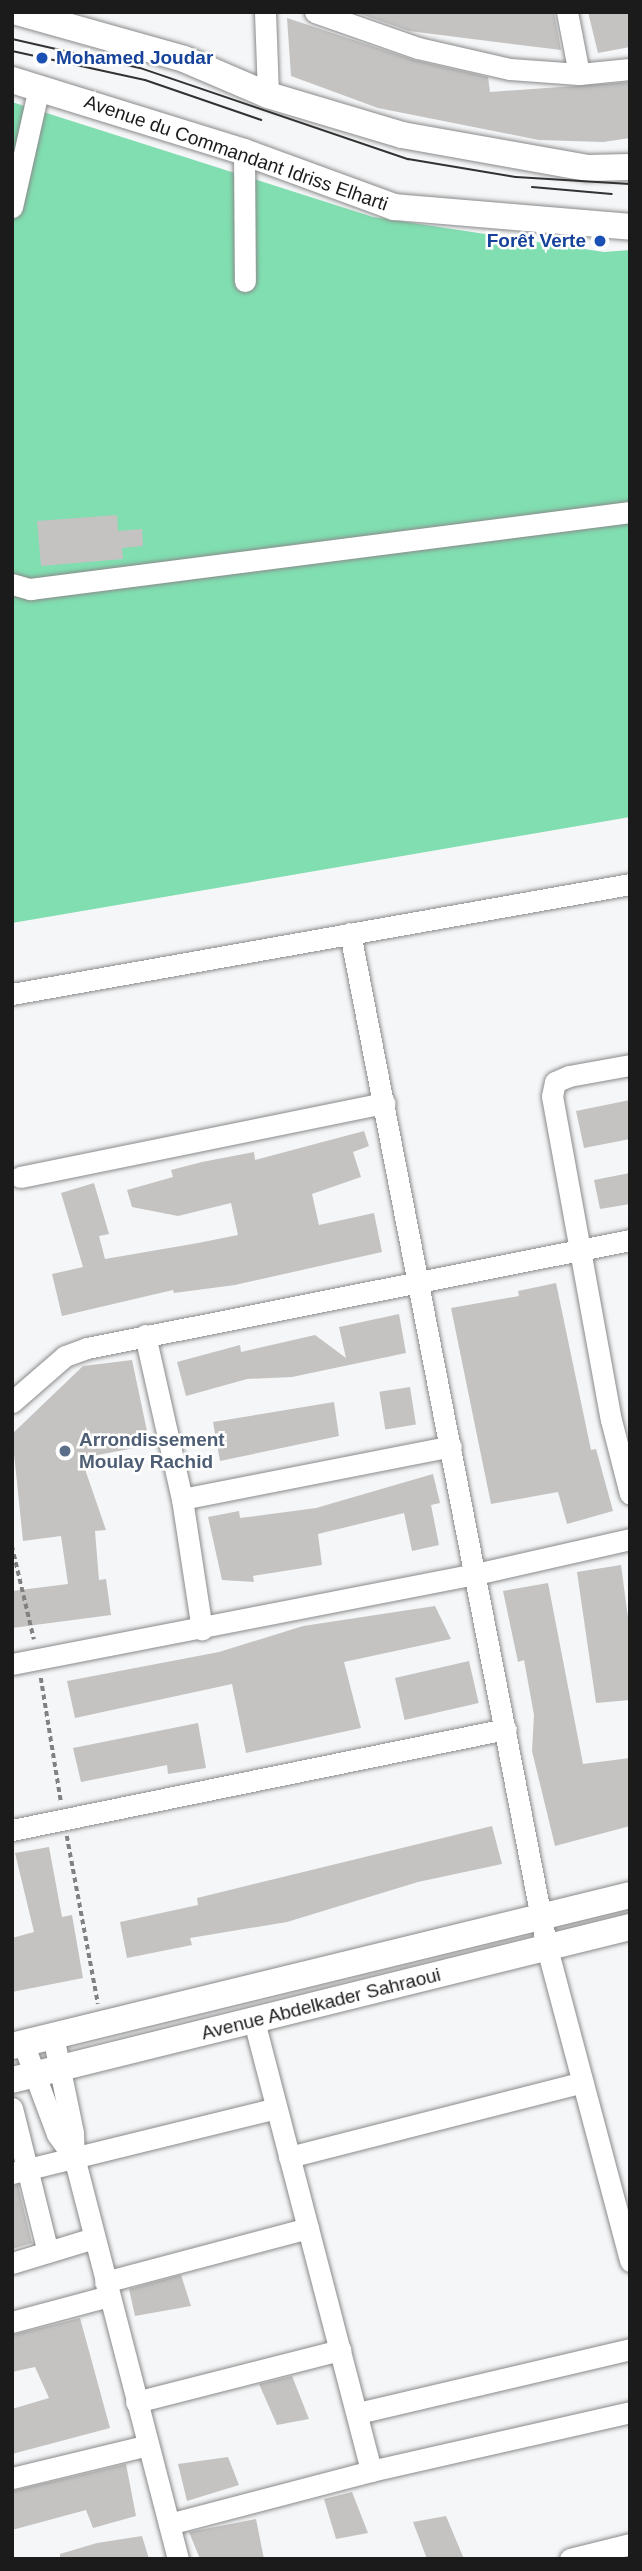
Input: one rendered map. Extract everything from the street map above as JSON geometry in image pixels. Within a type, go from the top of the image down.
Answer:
[{"type":"main road","points":[[30,14],[184,59],[268,95],[402,135],[588,168],[630,167]]},
{"type":"main road","name":"Avenue du Commandant Idriss Elharti","points":[[12,80],[244,152],[394,207],[630,227]]},
{"type":"main road","name":"Avenue Abdelkader Sahraoui","points":[[18,2045],[630,1895]]},
{"type":"main road","name":"Avenue Abdelkader Sahraoui","points":[[22,2078],[630,1927]]},
{"type":"street","points":[[265,12],[268,95]]},
{"type":"street","points":[[315,12],[418,48],[510,69],[579,74],[630,69]]},
{"type":"street","points":[[567,12],[579,74]]},
{"type":"street","points":[[12,207],[39,87]]},
{"type":"street","points":[[244,152],[246,281]]},
{"type":"street","points":[[12,584],[30,589],[630,512]]},
{"type":"street","points":[[12,994],[630,884]]},
{"type":"street","points":[[350,933],[547,1948],[630,2261]]},
{"type":"street","points":[[630,1066],[555,1082],[552,1096],[579,1249],[620,1418],[630,1494]]},
{"type":"street","points":[[20,1177],[385,1103]]},
{"type":"street","points":[[12,1402],[65,1356],[145,1335],[419,1279],[630,1240]]},
{"type":"street","points":[[145,1335],[182,1499],[202,1629]]},
{"type":"street","points":[[182,1499],[451,1446]]},
{"type":"street","points":[[12,1664],[476,1574],[630,1539]]},
{"type":"street","points":[[12,1830],[506,1729]]},
{"type":"street","points":[[254,2021],[371,2471]]},
{"type":"street","points":[[53,2036],[61,2068],[74,2157],[178,2559]]},
{"type":"street","points":[[18,2045],[22,2078],[74,2157]]},
{"type":"street","points":[[289,2157],[583,2082]]},
{"type":"street","points":[[12,2108],[20,2171],[48,2252]]},
{"type":"street","points":[[20,2171],[276,2108]]},
{"type":"street","points":[[12,2322],[107,2289],[308,2228]]},
{"type":"street","points":[[12,2263],[94,2238]]},
{"type":"street","points":[[358,2413],[630,2349]]},
{"type":"street","points":[[136,2402],[340,2350]]},
{"type":"street","points":[[169,2524],[371,2471],[630,2412]]},
{"type":"street","points":[[12,2478],[148,2445]]},
{"type":"street","points":[[569,2559],[630,2544]]},
{"type":"path","points":[[12,1546],[38,1659],[64,1820],[102,2025]]},
{"type":"green space","points":[[12,102],[373,217],[604,252],[630,250],[630,817],[12,923]]},
{"type":"building","points":[[355,12],[554,12],[561,50],[409,31]]},
{"type":"building","points":[[588,12],[630,12],[630,47],[598,53]]},
{"type":"building","points":[[287,18],[414,60],[488,77],[490,92],[630,82],[630,138],[603,142],[539,140],[378,108],[291,76]]},
{"type":"building","points":[[117,515],[118,531],[142,529],[143,546],[122,548],[123,559],[41,566],[37,521]]},
{"type":"building","points":[[630,1100],[630,1139],[584,1148],[576,1111]]},
{"type":"building","points":[[364,1131],[369,1146],[353,1152],[361,1177],[312,1194],[319,1225],[374,1213],[382,1252],[235,1285],[174,1293],[173,1290],[62,1316],[52,1274],[83,1267],[61,1193],[94,1183],[109,1234],[99,1236],[105,1259],[238,1235],[231,1203],[178,1216],[132,1207],[127,1190],[173,1177],[171,1170],[202,1162],[254,1152],[255,1160]]},
{"type":"building","points":[[630,1173],[630,1204],[600,1209],[594,1180]]},
{"type":"building","points":[[556,1283],[591,1450],[596,1449],[613,1511],[567,1524],[558,1492],[491,1504],[451,1308],[519,1296],[518,1291]]},
{"type":"building","points":[[399,1314],[406,1353],[292,1377],[247,1379],[186,1396],[177,1362],[240,1345],[241,1352],[315,1335],[346,1358],[339,1327]]},
{"type":"building","name":"Arrondissement Moulay Rachid","points":[[132,1360],[150,1445],[87,1457],[87,1475],[106,1530],[95,1531],[99,1580],[106,1579],[111,1615],[12,1628],[12,1591],[68,1584],[61,1536],[23,1541],[12,1434],[83,1366]]},
{"type":"building","points":[[410,1387],[416,1425],[385,1429],[379,1392]]},
{"type":"building","points":[[334,1402],[339,1436],[220,1461],[213,1422]]},
{"type":"building","points":[[433,1474],[440,1503],[431,1505],[439,1545],[412,1551],[404,1513],[318,1534],[322,1565],[253,1576],[254,1582],[222,1580],[208,1517],[239,1511],[240,1518],[316,1508]]},
{"type":"building","points":[[621,1565],[630,1633],[630,1700],[596,1703],[577,1572]]},
{"type":"building","points":[[548,1583],[583,1764],[630,1758],[630,1826],[555,1846],[532,1751],[534,1715],[524,1660],[518,1662],[503,1591]]},
{"type":"building","points":[[435,1606],[451,1639],[344,1662],[361,1728],[246,1753],[232,1684],[75,1718],[67,1681],[219,1652],[303,1626]]},
{"type":"building","points":[[469,1661],[479,1703],[405,1720],[395,1678]]},
{"type":"building","points":[[198,1723],[206,1768],[168,1774],[167,1765],[81,1782],[73,1748]]},
{"type":"building","points":[[492,1826],[502,1864],[418,1882],[287,1922],[190,1938],[192,1945],[127,1958],[120,1922],[198,1905],[197,1898]]},
{"type":"building","points":[[49,1847],[62,1917],[72,1915],[83,1978],[12,1992],[12,1938],[34,1932],[15,1853]]},
{"type":"building","points":[[18,2185],[32,2243],[12,2249],[12,2186]]},
{"type":"building","points":[[181,2275],[191,2306],[135,2316],[129,2289]]},
{"type":"building","points":[[80,2318],[110,2428],[12,2454],[12,2409],[49,2398],[35,2367],[12,2372],[12,2335]]},
{"type":"building","points":[[292,2376],[309,2419],[277,2425],[259,2384]]},
{"type":"building","points":[[228,2457],[239,2485],[187,2501],[178,2464]]},
{"type":"building","points":[[126,2464],[136,2516],[93,2528],[86,2510],[12,2530],[12,2491]]},
{"type":"building","points":[[352,2492],[368,2533],[336,2539],[324,2499]]},
{"type":"building","points":[[446,2516],[464,2559],[427,2559],[413,2522]]},
{"type":"building","points":[[256,2519],[264,2559],[200,2559],[189,2532]]},
{"type":"building","points":[[142,2536],[149,2559],[60,2559],[60,2554],[97,2543]]},
{"type":"tram line","points":[[12,39],[140,68],[408,159],[516,177],[630,184]]},
{"type":"tram line","points":[[12,51],[145,80],[261,120]]},
{"type":"tram line","points":[[532,187],[612,194]]},
{"type":"place","name":"Mohamed Joudar","points":[[42,58]]},
{"type":"place","name":"Forêt Verte","points":[[600,241]]},
{"type":"place","name":"Arrondissement Moulay Rachid","points":[[65,1451]]}]
